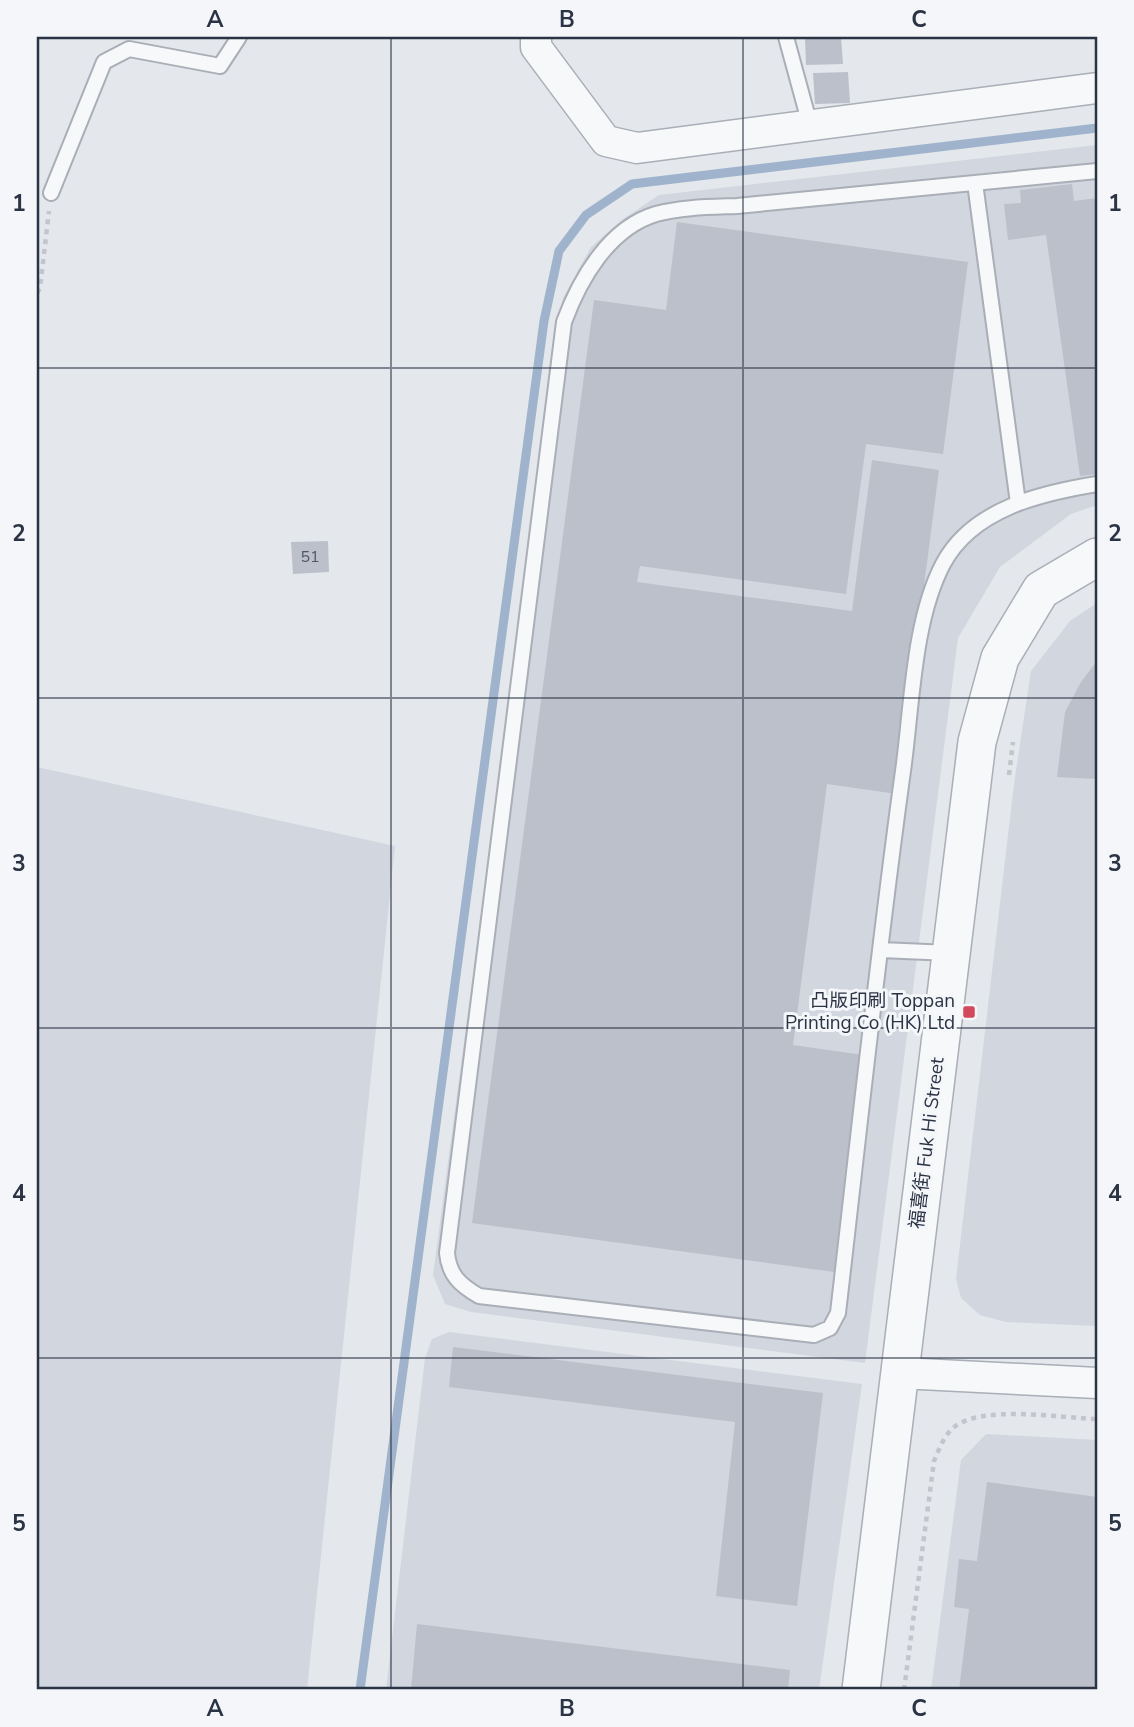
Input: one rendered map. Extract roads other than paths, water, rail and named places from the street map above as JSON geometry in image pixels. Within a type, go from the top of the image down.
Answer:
[{"type":"street","points":[[536,37],[536,47],[606,141],[637,148],[1097,88]]},
{"type":"street","name":"福喜街 Fuk Hi Street","points":[[861,1690],[977,742],[1000,658],[1041,590],[1097,557]]},
{"type":"street","points":[[901,1373],[1097,1383]]},
{"type":"lane","points":[[51,193],[104,62],[129,49],[220,66],[239,37]]},
{"type":"lane","points":[[786,37],[810,125]]},
{"type":"lane","points":[[1097,171],[737,206],[691,208],[654,215],[623,232],[590,266],[572,298],[564,322],[447,1253],[448,1267],[455,1279],[479,1296],[814,1335],[830,1328],[838,1313],[881,950],[922,631],[929,600],[943,564],[958,543],[982,522],[1018,503],[1097,484]]},
{"type":"lane","points":[[975,183],[1018,503]]},
{"type":"lane","points":[[881,950],[950,953]]},
{"type":"waterway","points":[[360,1690],[544,321],[559,251],[586,215],[632,184],[1097,128]]},
{"type":"place","name":"凸版印刷 Toppan Printing Co (HK) Ltd","points":[[969,1012]]}]
